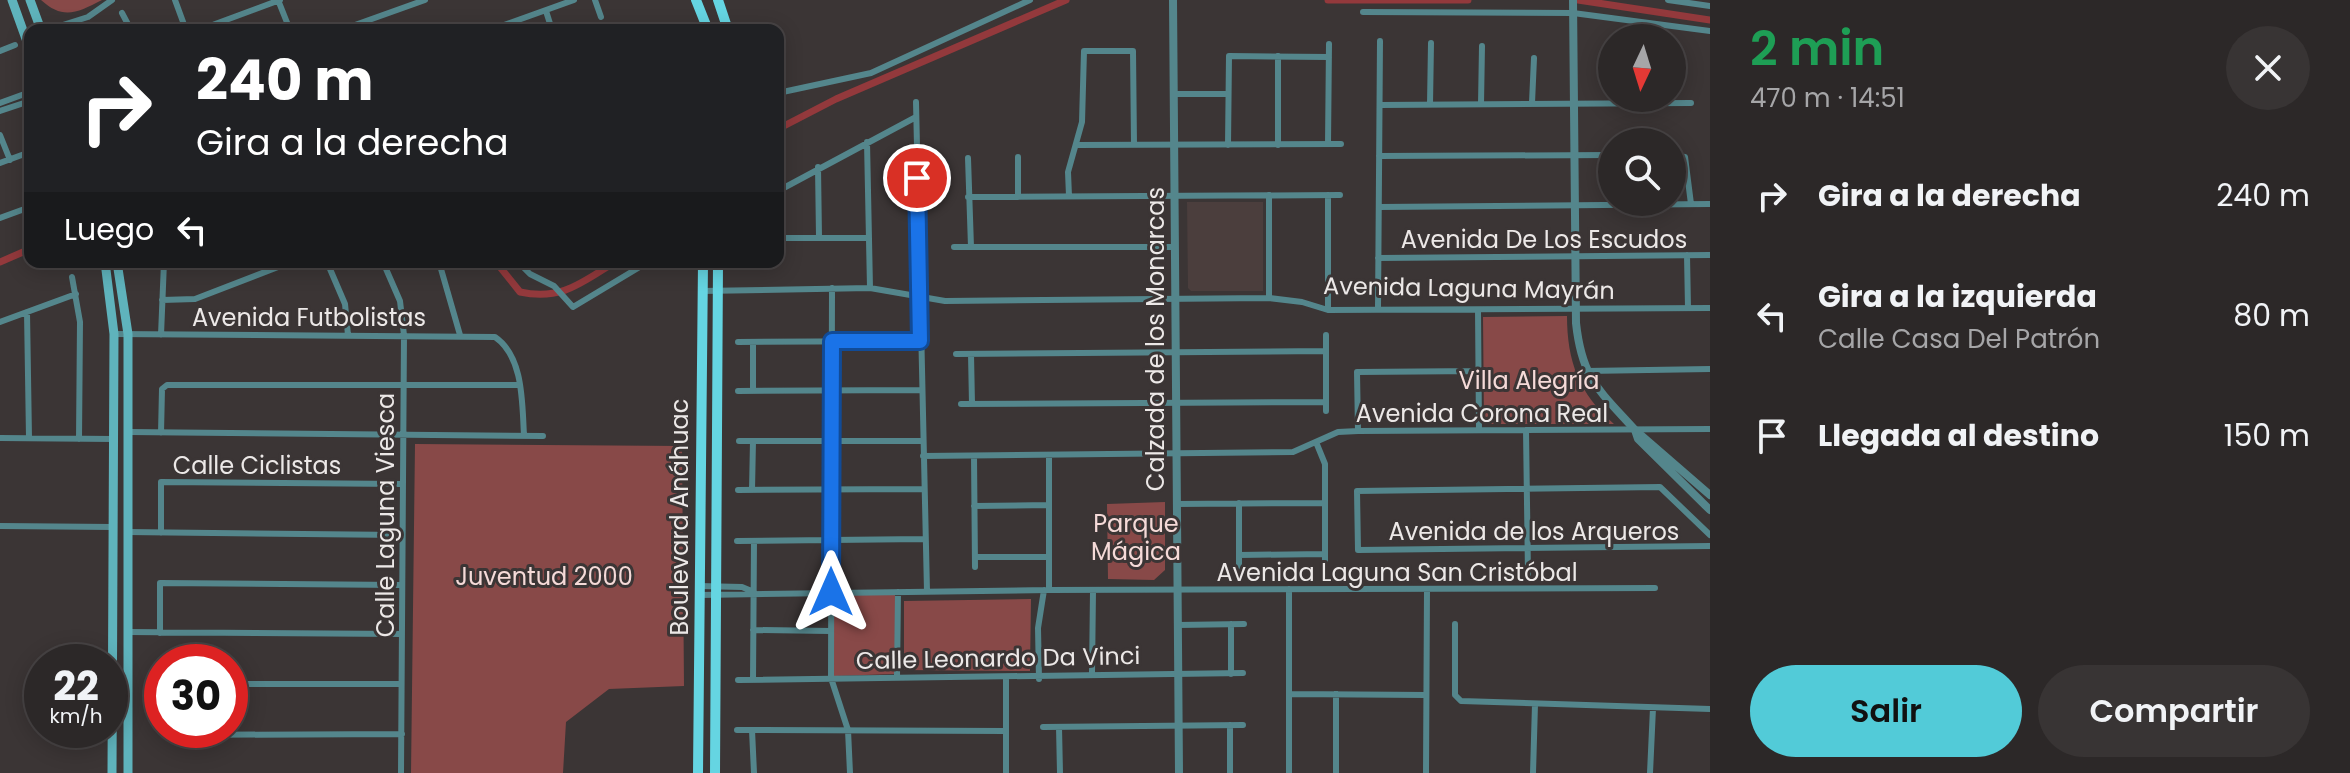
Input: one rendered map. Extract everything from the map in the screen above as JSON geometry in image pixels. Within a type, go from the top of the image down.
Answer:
[{"type":"main road","points":[[12,0],[24,27]]},
{"type":"main road","points":[[30,0],[39,24]]},
{"type":"main road","points":[[696,0],[706,24]]},
{"type":"main road","points":[[718,0],[726,24]]},
{"type":"main road","points":[[106,268],[114,334],[112,773]]},
{"type":"main road","points":[[118,268],[128,334],[128,773]]},
{"type":"main road","name":"Boulevard Anáhuac","points":[[698,773],[703,268]]},
{"type":"main road","name":"Boulevard Anáhuac","points":[[715,773],[718,268]]},
{"type":"main road","points":[[113,527],[118,552],[127,558]]},
{"type":"main road","points":[[113,589],[123,595],[128,630]]},
{"type":"street","points":[[66,24],[88,17],[112,0]]},
{"type":"street","points":[[175,0],[184,24]]},
{"type":"street","points":[[215,24],[279,0],[288,24]]},
{"type":"street","points":[[358,24],[425,0]]},
{"type":"street","points":[[510,24],[574,0]]},
{"type":"street","points":[[595,0],[601,17]]},
{"type":"street","points":[[784,92],[871,73],[1030,0]]},
{"type":"street","points":[[1668,0],[1710,6]]},
{"type":"street","name":"Calzada de los Monarcas","points":[[1173,2],[1179,773]]},
{"type":"street","points":[[1573,8],[1575,309],[1579,350],[1586,371],[1635,430],[1710,495]]},
{"type":"street","points":[[1363,12],[1573,8],[1710,31]]},
{"type":"street","points":[[546,11],[550,24]]},
{"type":"street","points":[[122,13],[128,24]]},
{"type":"street","points":[[1378,309],[1380,41]]},
{"type":"street","points":[[1430,104],[1431,43]]},
{"type":"street","points":[[1328,144],[1329,44]]},
{"type":"street","points":[[0,51],[15,45]]},
{"type":"street","points":[[1481,104],[1482,46]]},
{"type":"street","points":[[1069,196],[1068,172],[1082,122],[1084,51],[1133,51],[1134,145]]},
{"type":"street","points":[[1228,145],[1229,56],[1329,57]]},
{"type":"street","points":[[1278,56],[1278,145]]},
{"type":"street","points":[[1532,103],[1534,58]]},
{"type":"street","points":[[0,103],[24,94]]},
{"type":"street","points":[[1173,94],[1227,94]]},
{"type":"street","points":[[19,95],[24,100]]},
{"type":"street","points":[[1380,105],[1598,101]]},
{"type":"street","points":[[916,102],[927,591]]},
{"type":"street","points":[[1686,102],[1691,103]]},
{"type":"street","points":[[0,111],[24,103]]},
{"type":"street","points":[[784,187],[916,117]]},
{"type":"street","points":[[0,135],[10,160]]},
{"type":"street","points":[[867,142],[870,288]]},
{"type":"street","points":[[1077,145],[1341,144]]},
{"type":"street","points":[[0,163],[24,154]]},
{"type":"street","points":[[1379,156],[1598,155]]},
{"type":"street","points":[[1018,157],[1018,197]]},
{"type":"street","points":[[968,158],[971,247]]},
{"type":"street","points":[[1686,159],[1689,164],[1691,204]]},
{"type":"street","points":[[818,167],[819,237]]},
{"type":"street","points":[[1269,195],[1269,298]]},
{"type":"street","points":[[1328,195],[1328,310]]},
{"type":"street","points":[[968,197],[1340,195]]},
{"type":"street","points":[[1379,207],[1710,204]]},
{"type":"street","points":[[0,218],[24,209]]},
{"type":"street","points":[[784,238],[869,238]]},
{"type":"street","points":[[954,247],[1175,247]]},
{"type":"street","points":[[1687,255],[1688,308]]},
{"type":"street","name":"Avenida De Los Escudos","points":[[1378,258],[1710,255]]},
{"type":"street","points":[[161,335],[164,268]]},
{"type":"street","points":[[162,300],[195,299],[275,268]]},
{"type":"street","points":[[330,268],[345,304],[348,335]]},
{"type":"street","name":"Calle Laguna Viesca","points":[[386,268],[400,301],[404,335],[401,773]]},
{"type":"street","points":[[441,268],[460,335]]},
{"type":"street","points":[[524,268],[554,286],[573,307],[638,268]]},
{"type":"street","points":[[72,277],[80,346],[79,439]]},
{"type":"street","points":[[832,288],[831,678],[848,730],[850,773]]},
{"type":"street","name":"Avenida Laguna Mayrán","points":[[701,291],[870,288],[920,298],[1269,298],[1302,302],[1328,310],[1710,308]]},
{"type":"street","points":[[0,322],[76,294]]},
{"type":"street","points":[[1478,310],[1479,430]]},
{"type":"street","points":[[27,312],[29,438]]},
{"type":"street","name":"Avenida Futbolistas","points":[[114,334],[490,336],[502,342],[520,385]]},
{"type":"street","points":[[1326,335],[1326,411]]},
{"type":"street","points":[[738,342],[920,341]]},
{"type":"street","points":[[753,342],[753,391]]},
{"type":"street","points":[[956,354],[1326,351]]},
{"type":"street","points":[[971,354],[972,404]]},
{"type":"street","points":[[1586,371],[1710,369]]},
{"type":"street","points":[[1358,431],[1357,372],[1478,371]]},
{"type":"street","points":[[161,433],[162,389],[165,385],[520,385],[524,435]]},
{"type":"street","points":[[738,391],[921,390]]},
{"type":"street","points":[[961,404],[1326,402]]},
{"type":"street","name":"Avenida Corona Real","points":[[923,456],[1293,452],[1338,432],[1358,431],[1710,429]]},
{"type":"street","points":[[1526,430],[1528,575]]},
{"type":"street","points":[[1635,430],[1638,439],[1710,510]]},
{"type":"street","points":[[129,432],[543,436]]},
{"type":"street","points":[[0,438],[113,439]]},
{"type":"street","points":[[739,441],[922,441]]},
{"type":"street","points":[[752,490],[753,441]]},
{"type":"street","points":[[1316,442],[1325,464],[1325,571]]},
{"type":"street","points":[[1039,679],[1038,628],[1047,590],[1049,557],[1049,455]]},
{"type":"street","points":[[974,456],[975,567]]},
{"type":"street","name":"Calle Ciclistas","points":[[161,533],[161,482],[402,484]]},
{"type":"street","points":[[738,490],[923,489]]},
{"type":"street","points":[[1527,489],[1664,489],[1710,535]]},
{"type":"street","name":"Avenida de los Arqueros","points":[[1527,489],[1357,491],[1358,550],[1710,546]]},
{"type":"street","points":[[1239,503],[1239,568]]},
{"type":"street","points":[[1176,504],[1325,503]]},
{"type":"street","points":[[974,506],[1049,505]]},
{"type":"street","points":[[0,526],[113,527]]},
{"type":"street","points":[[127,532],[402,535]]},
{"type":"street","points":[[737,541],[924,539]]},
{"type":"street","points":[[753,680],[754,541]]},
{"type":"street","points":[[1239,555],[1325,554]]},
{"type":"street","points":[[975,557],[1049,557]]},
{"type":"street","points":[[160,633],[160,583],[401,585]]},
{"type":"street","name":"Avenida Laguna San Cristóbal","points":[[699,591],[1655,588]]},
{"type":"street","points":[[1289,589],[1289,773]]},
{"type":"street","points":[[1426,773],[1427,589]]},
{"type":"street","points":[[1092,673],[1093,591]]},
{"type":"street","points":[[897,677],[898,592]]},
{"type":"street","points":[[1231,624],[1231,674]]},
{"type":"street","points":[[1178,625],[1244,624]]},
{"type":"street","points":[[1455,624],[1456,698],[1535,704],[1710,709]]},
{"type":"street","points":[[128,630],[160,633],[402,634]]},
{"type":"street","points":[[753,630],[830,631]]},
{"type":"street","name":"Calle Leonardo Da Vinci","points":[[738,680],[897,677],[1039,679],[1092,673],[1243,673]]},
{"type":"street","points":[[1006,679],[1006,773]]},
{"type":"street","points":[[248,684],[401,684]]},
{"type":"street","points":[[1289,694],[1426,695]]},
{"type":"street","points":[[1336,694],[1336,773]]},
{"type":"street","points":[[1533,773],[1535,704]]},
{"type":"street","points":[[1650,773],[1653,708]]},
{"type":"street","points":[[1230,725],[1230,773]]},
{"type":"street","points":[[1043,727],[1243,725]]},
{"type":"street","points":[[1059,727],[1060,773]]},
{"type":"street","points":[[737,730],[1006,731]]},
{"type":"street","points":[[752,730],[754,773]]},
{"type":"street","points":[[248,733],[402,734]]},
{"type":"shaded area","points":[[1187,202],[1263,202],[1263,291],[1191,291],[1188,288]]},
{"type":"green space","points":[[41,0],[102,0],[85,8],[63,12]]},
{"type":"green space","name":"Villa Alegría","points":[[1567,316],[1569,348],[1577,376],[1592,401],[1614,424],[1484,424],[1483,317]]},
{"type":"green space","name":"Juventud 2000","points":[[415,444],[682,446],[684,686],[609,689],[566,722],[563,773],[411,773]]},
{"type":"green space","name":"Parque Mágica","points":[[1165,502],[1165,570],[1154,580],[1108,579],[1107,504]]},
{"type":"green space","points":[[834,595],[895,595],[895,674],[834,676]]},
{"type":"green space","points":[[1031,599],[1030,671],[904,670],[904,601]]},
{"type":"waterway","points":[[784,126],[836,99],[1066,0]]},
{"type":"waterway","points":[[1328,0],[1468,0]]},
{"type":"waterway","points":[[1578,0],[1710,20]]},
{"type":"waterway","points":[[0,262],[24,252]]},
{"type":"waterway","points":[[501,268],[520,292],[534,294],[559,292],[606,268]]},
{"type":"route","points":[[831,592],[832,341],[920,341],[917,178]]}]
